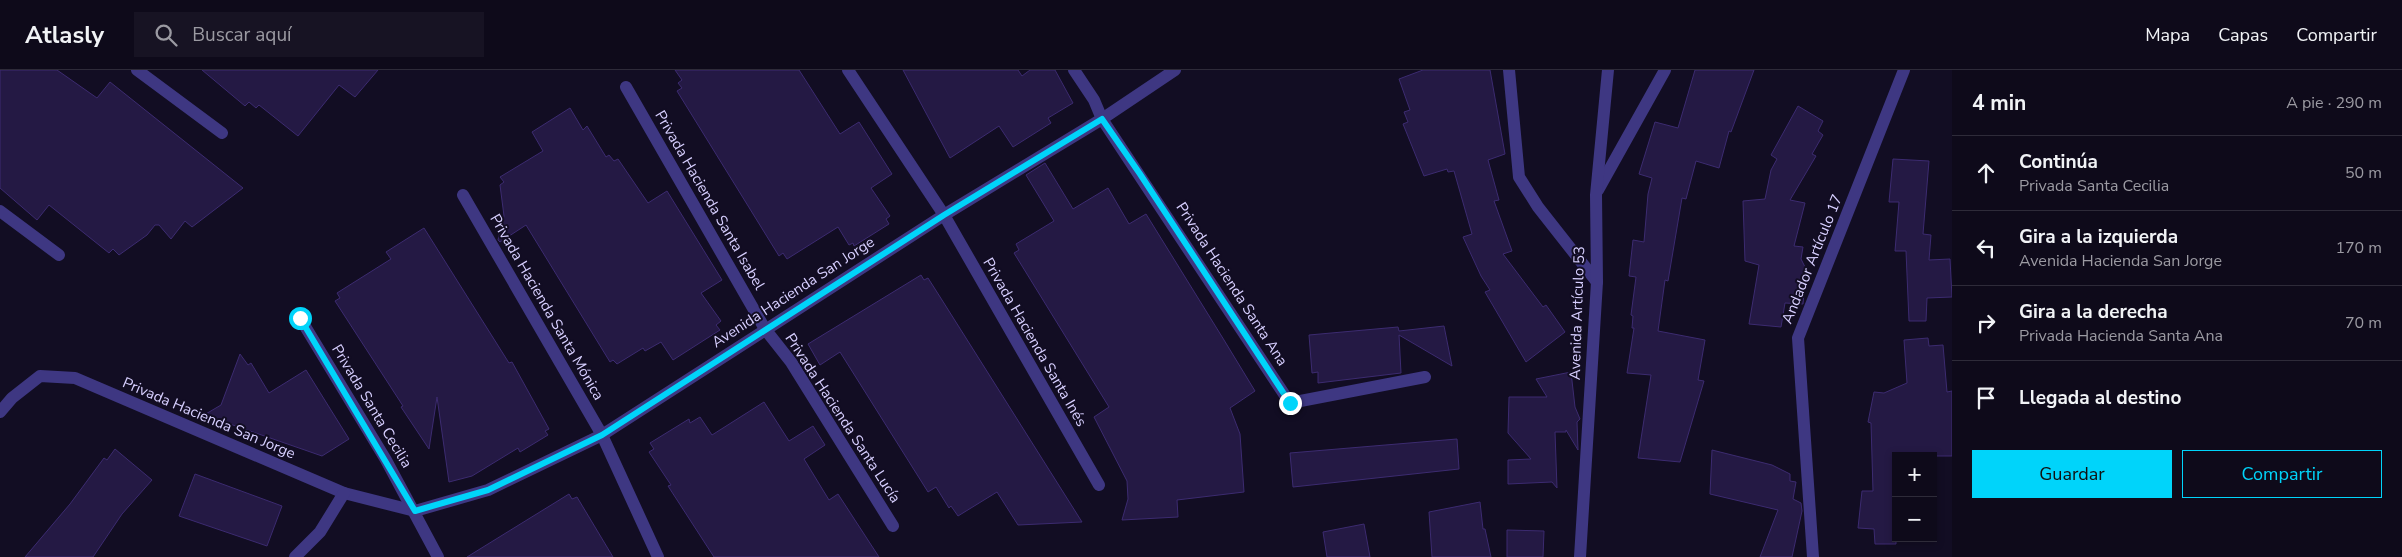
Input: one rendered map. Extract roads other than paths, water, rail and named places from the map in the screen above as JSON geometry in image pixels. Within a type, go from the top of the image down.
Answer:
[{"type":"street","points":[[137,70],[222,133]]},
{"type":"street","name":"Privada Hacienda Santa Inés","points":[[848,70],[944,215],[1099,485]]},
{"type":"street","points":[[1074,70],[1094,100],[1102,119]]},
{"type":"street","name":"Avenida Hacienda San Jorge","points":[[415,511],[488,490],[602,435],[944,215],[1102,119],[1175,70]]},
{"type":"street","points":[[1509,70],[1519,177],[1538,207],[1597,282]]},
{"type":"street","name":"Avenida Artículo 53","points":[[1580,557],[1597,282],[1596,195],[1608,70]]},
{"type":"street","points":[[1596,195],[1665,70]]},
{"type":"street","name":"Andador Artículo 17","points":[[1813,557],[1798,338],[1904,70]]},
{"type":"street","name":"Privada Hacienda Santa Isabel","points":[[626,87],[765,329]]},
{"type":"street","name":"Privada Hacienda Santa Ana","points":[[1102,119],[1290,403],[1426,378]]},
{"type":"street","name":"Privada Hacienda Santa Mónica","points":[[463,195],[602,435],[658,557]]},
{"type":"street","points":[[0,211],[59,255]]},
{"type":"street","name":"Privada Santa Cecilia","points":[[300,318],[415,511],[438,557]]},
{"type":"street","name":"Privada Hacienda Santa Lucía","points":[[765,329],[791,362],[893,526]]},
{"type":"street","name":"Privada Hacienda San Jorge","points":[[0,412],[12,398],[40,376],[75,378],[344,493],[415,511]]},
{"type":"street","points":[[295,557],[320,532],[344,493]]}]
